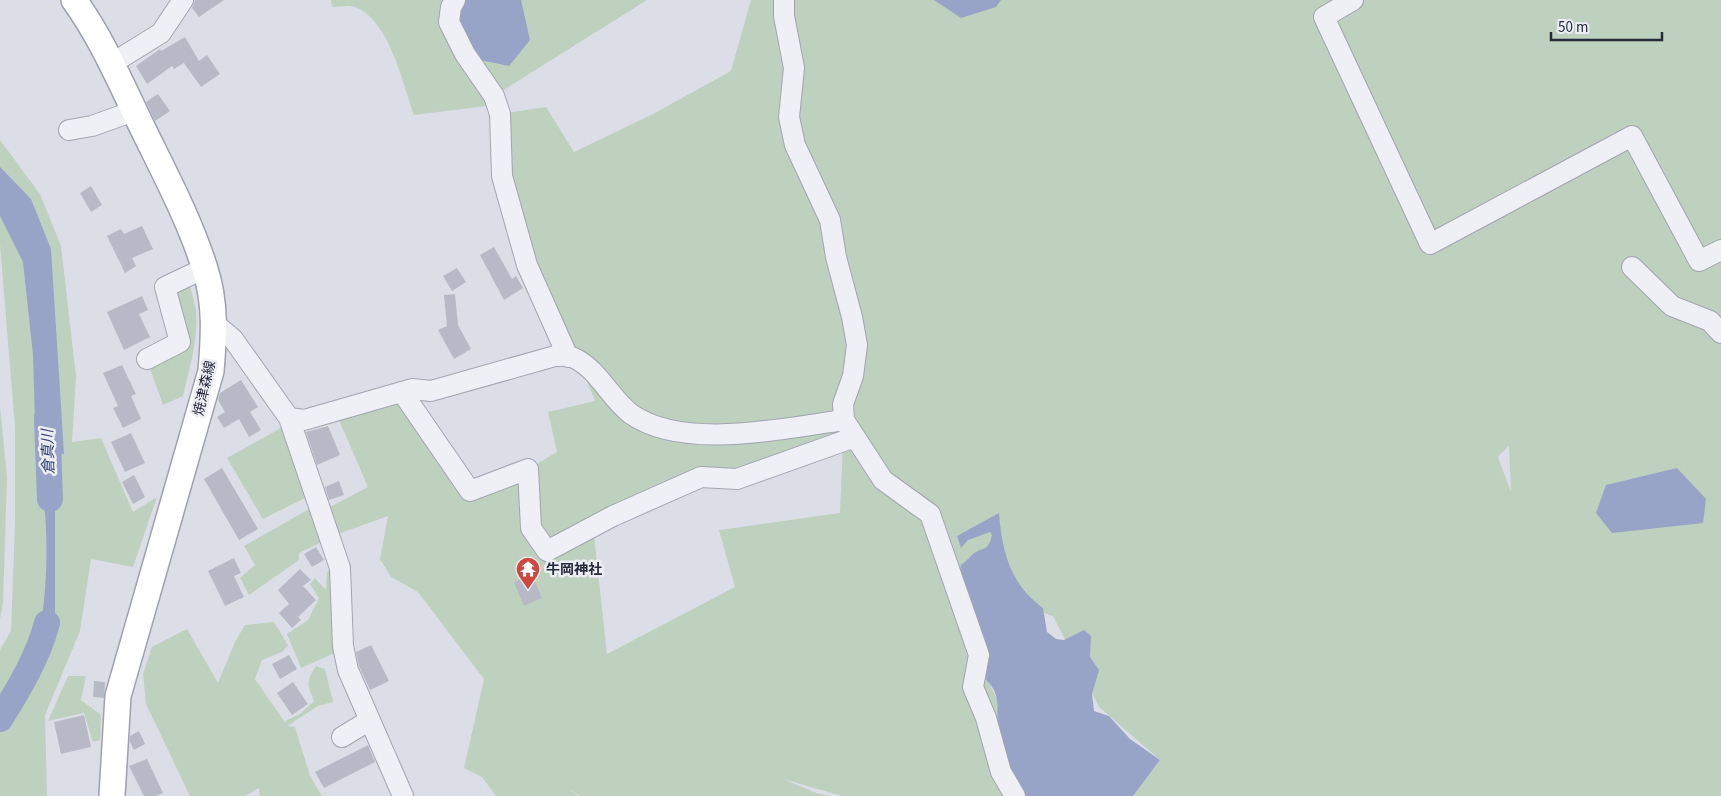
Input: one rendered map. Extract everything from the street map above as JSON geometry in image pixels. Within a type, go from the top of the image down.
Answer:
[{"type":"main road","name":"焼津森線","points":[[74,0],[89,20],[187,221],[205,268],[215,324],[211,371],[118,696],[112,796]]},
{"type":"street","points":[[111,64],[161,33],[183,0]]},
{"type":"street","points":[[455,0],[451,6],[449,22],[464,54],[494,96],[500,114],[502,176],[527,265],[568,357]]},
{"type":"street","points":[[784,0],[784,16],[794,68],[790,117],[795,145],[830,220],[836,257],[852,317],[857,345],[853,376],[843,404],[844,420],[883,480],[930,514],[979,655],[973,687],[986,718],[1001,772],[1015,796]]},
{"type":"street","points":[[1353,0],[1324,17],[1430,244],[1632,136],[1699,261],[1721,250]]},
{"type":"street","points":[[68,130],[92,126],[134,111]]},
{"type":"street","points":[[1632,267],[1672,306],[1710,321],[1721,333]]},
{"type":"street","points":[[147,359],[180,342],[164,287],[205,268]]},
{"type":"street","points":[[215,324],[233,339],[289,418],[340,568],[343,646],[348,670],[404,796]]},
{"type":"street","points":[[289,418],[304,420],[412,389],[432,391],[555,356],[572,357],[587,366],[631,413],[660,428],[692,434],[718,435],[844,420]]},
{"type":"street","points":[[402,392],[470,491],[528,469],[531,528],[547,551],[612,516],[701,477],[737,479],[855,437]]},
{"type":"street","points":[[342,737],[370,720]]},
{"type":"green space","points":[[331,0],[647,0],[502,91],[494,105],[414,115],[393,54],[386,38],[377,25],[367,14],[355,7],[332,7]]},
{"type":"green space","points":[[751,0],[1721,0],[1721,796],[1133,796],[1160,760],[1099,707],[1053,616],[1030,608],[980,665],[1001,707],[1011,796],[842,796],[783,779],[816,793],[831,796],[580,796],[568,788],[578,796],[496,796],[482,777],[464,768],[484,679],[418,592],[391,577],[380,559],[388,516],[338,534],[330,507],[368,487],[339,420],[396,401],[470,491],[528,469],[557,452],[548,412],[595,401],[570,339],[527,265],[500,114],[546,107],[574,152],[653,114],[731,71]],"holes":[[[843,441],[840,513],[719,530],[735,587],[607,654],[594,535],[693,480],[737,479]],[[1509,446],[1511,492],[1498,457]]]},
{"type":"green space","points":[[0,140],[40,194],[61,246],[76,376],[72,442],[101,438],[133,512],[157,497],[133,567],[91,559],[80,631],[45,715],[47,796],[0,796],[0,650],[11,631],[15,525],[15,427],[0,244]]},
{"type":"green space","points":[[188,279],[197,321],[193,353],[183,396],[163,405],[148,363],[180,345],[171,290]]},
{"type":"green space","points":[[0,406],[7,477],[3,603],[0,619]]},
{"type":"green space","points":[[281,428],[309,496],[263,519],[227,458]]},
{"type":"green space","points":[[311,508],[322,542],[299,553],[299,560],[249,595],[240,578],[255,565],[244,546]]},
{"type":"green space","points":[[330,570],[335,583],[331,596],[335,653],[301,668],[287,634],[308,620],[319,598],[310,584],[315,578],[326,590],[327,572]]},
{"type":"green space","points":[[274,622],[288,645],[282,652],[262,660],[255,679],[286,724],[285,721],[300,714],[314,701],[309,687],[310,676],[316,666],[325,669],[333,702],[318,706],[287,726],[295,727],[310,776],[322,796],[260,796],[259,788],[245,796],[190,796],[146,704],[143,674],[152,647],[187,629],[218,683],[235,642],[245,625]]},
{"type":"green space","points":[[68,676],[86,676],[81,700],[101,715],[100,740],[93,742],[84,713],[48,721]]},
{"type":"water","points":[[459,0],[521,0],[530,40],[509,66],[480,60],[455,21]]},
{"type":"water","points":[[934,0],[1001,0],[996,7],[961,18]]},
{"type":"water","points":[[0,167],[31,199],[51,249],[64,454],[36,455],[33,355],[23,262],[0,216]]},
{"type":"water","points":[[39,464],[55,464],[55,618],[35,656],[43,609],[46,561],[45,512]]},
{"type":"water","points":[[1677,468],[1706,499],[1703,523],[1612,533],[1596,513],[1606,485]]},
{"type":"water","points":[[999,513],[1000,527],[1010,566],[1015,578],[1023,589],[1043,608],[1047,632],[1056,639],[1064,640],[1084,630],[1091,636],[1090,657],[1099,670],[1092,694],[1094,711],[1109,716],[1130,739],[1160,760],[1133,796],[1016,796],[999,750],[996,694],[986,680],[986,661],[959,576],[961,565],[973,554],[987,546],[992,535],[990,532],[968,540],[961,548],[957,536]]},
{"type":"building","points":[[195,0],[224,0],[199,17],[192,8]]},
{"type":"building","points":[[185,37],[199,61],[207,55],[220,74],[201,87],[184,63],[174,69],[172,66],[147,84],[136,66],[160,49],[161,51]]},
{"type":"building","points":[[158,94],[170,111],[155,121],[146,102]]},
{"type":"building","points":[[91,186],[102,205],[91,212],[80,193]]},
{"type":"building","points":[[142,226],[153,249],[132,258],[136,266],[125,273],[107,236],[121,229],[124,234]]},
{"type":"building","points":[[494,247],[512,279],[516,276],[523,288],[504,300],[480,255]]},
{"type":"building","points":[[457,268],[466,282],[452,291],[443,276]]},
{"type":"building","points":[[455,294],[458,325],[471,349],[454,359],[438,330],[447,326],[444,295]]},
{"type":"building","points":[[142,296],[148,310],[139,314],[150,337],[124,350],[107,312]]},
{"type":"building","points":[[122,365],[136,394],[131,396],[141,419],[123,428],[113,408],[118,406],[103,373]]},
{"type":"building","points":[[241,380],[258,407],[250,412],[261,430],[249,437],[239,419],[224,428],[217,417],[225,412],[218,400],[220,393]]},
{"type":"building","points":[[328,426],[340,455],[317,465],[306,432]]},
{"type":"building","points":[[131,433],[145,463],[125,472],[111,442]]},
{"type":"building","points":[[222,468],[258,529],[239,540],[204,479]]},
{"type":"building","points":[[134,475],[145,497],[133,504],[122,482]]},
{"type":"building","points":[[339,481],[344,495],[329,500],[325,487]]},
{"type":"building","points":[[316,547],[324,560],[312,567],[304,554]]},
{"type":"building","points":[[234,558],[241,573],[234,576],[244,597],[225,606],[208,571]]},
{"type":"building","points":[[300,569],[311,580],[303,586],[316,600],[298,617],[301,620],[292,628],[279,613],[289,604],[278,590]]},
{"type":"building","name":"牛岡神社","points":[[532,575],[542,598],[524,606],[514,582]]},
{"type":"building","points":[[371,645],[389,681],[370,690],[359,666],[356,652]]},
{"type":"building","points":[[289,655],[297,669],[280,679],[272,664]]},
{"type":"building","points":[[94,681],[105,682],[104,698],[93,697]]},
{"type":"building","points":[[293,682],[308,704],[292,715],[277,693]]},
{"type":"building","points":[[84,715],[91,747],[61,754],[54,722]]},
{"type":"building","points":[[139,731],[145,744],[134,750],[130,742],[130,736]]},
{"type":"building","points":[[368,745],[375,762],[324,788],[315,772]]},
{"type":"building","points":[[147,759],[163,793],[156,796],[144,796],[129,766]]},
{"type":"waterway","name":"倉真川","points":[[47,418],[50,499]]},
{"type":"waterway","name":"倉真川","points":[[0,719],[33,660],[47,623]]},
{"type":"place","name":"牛岡神社","points":[[528,590]]}]
